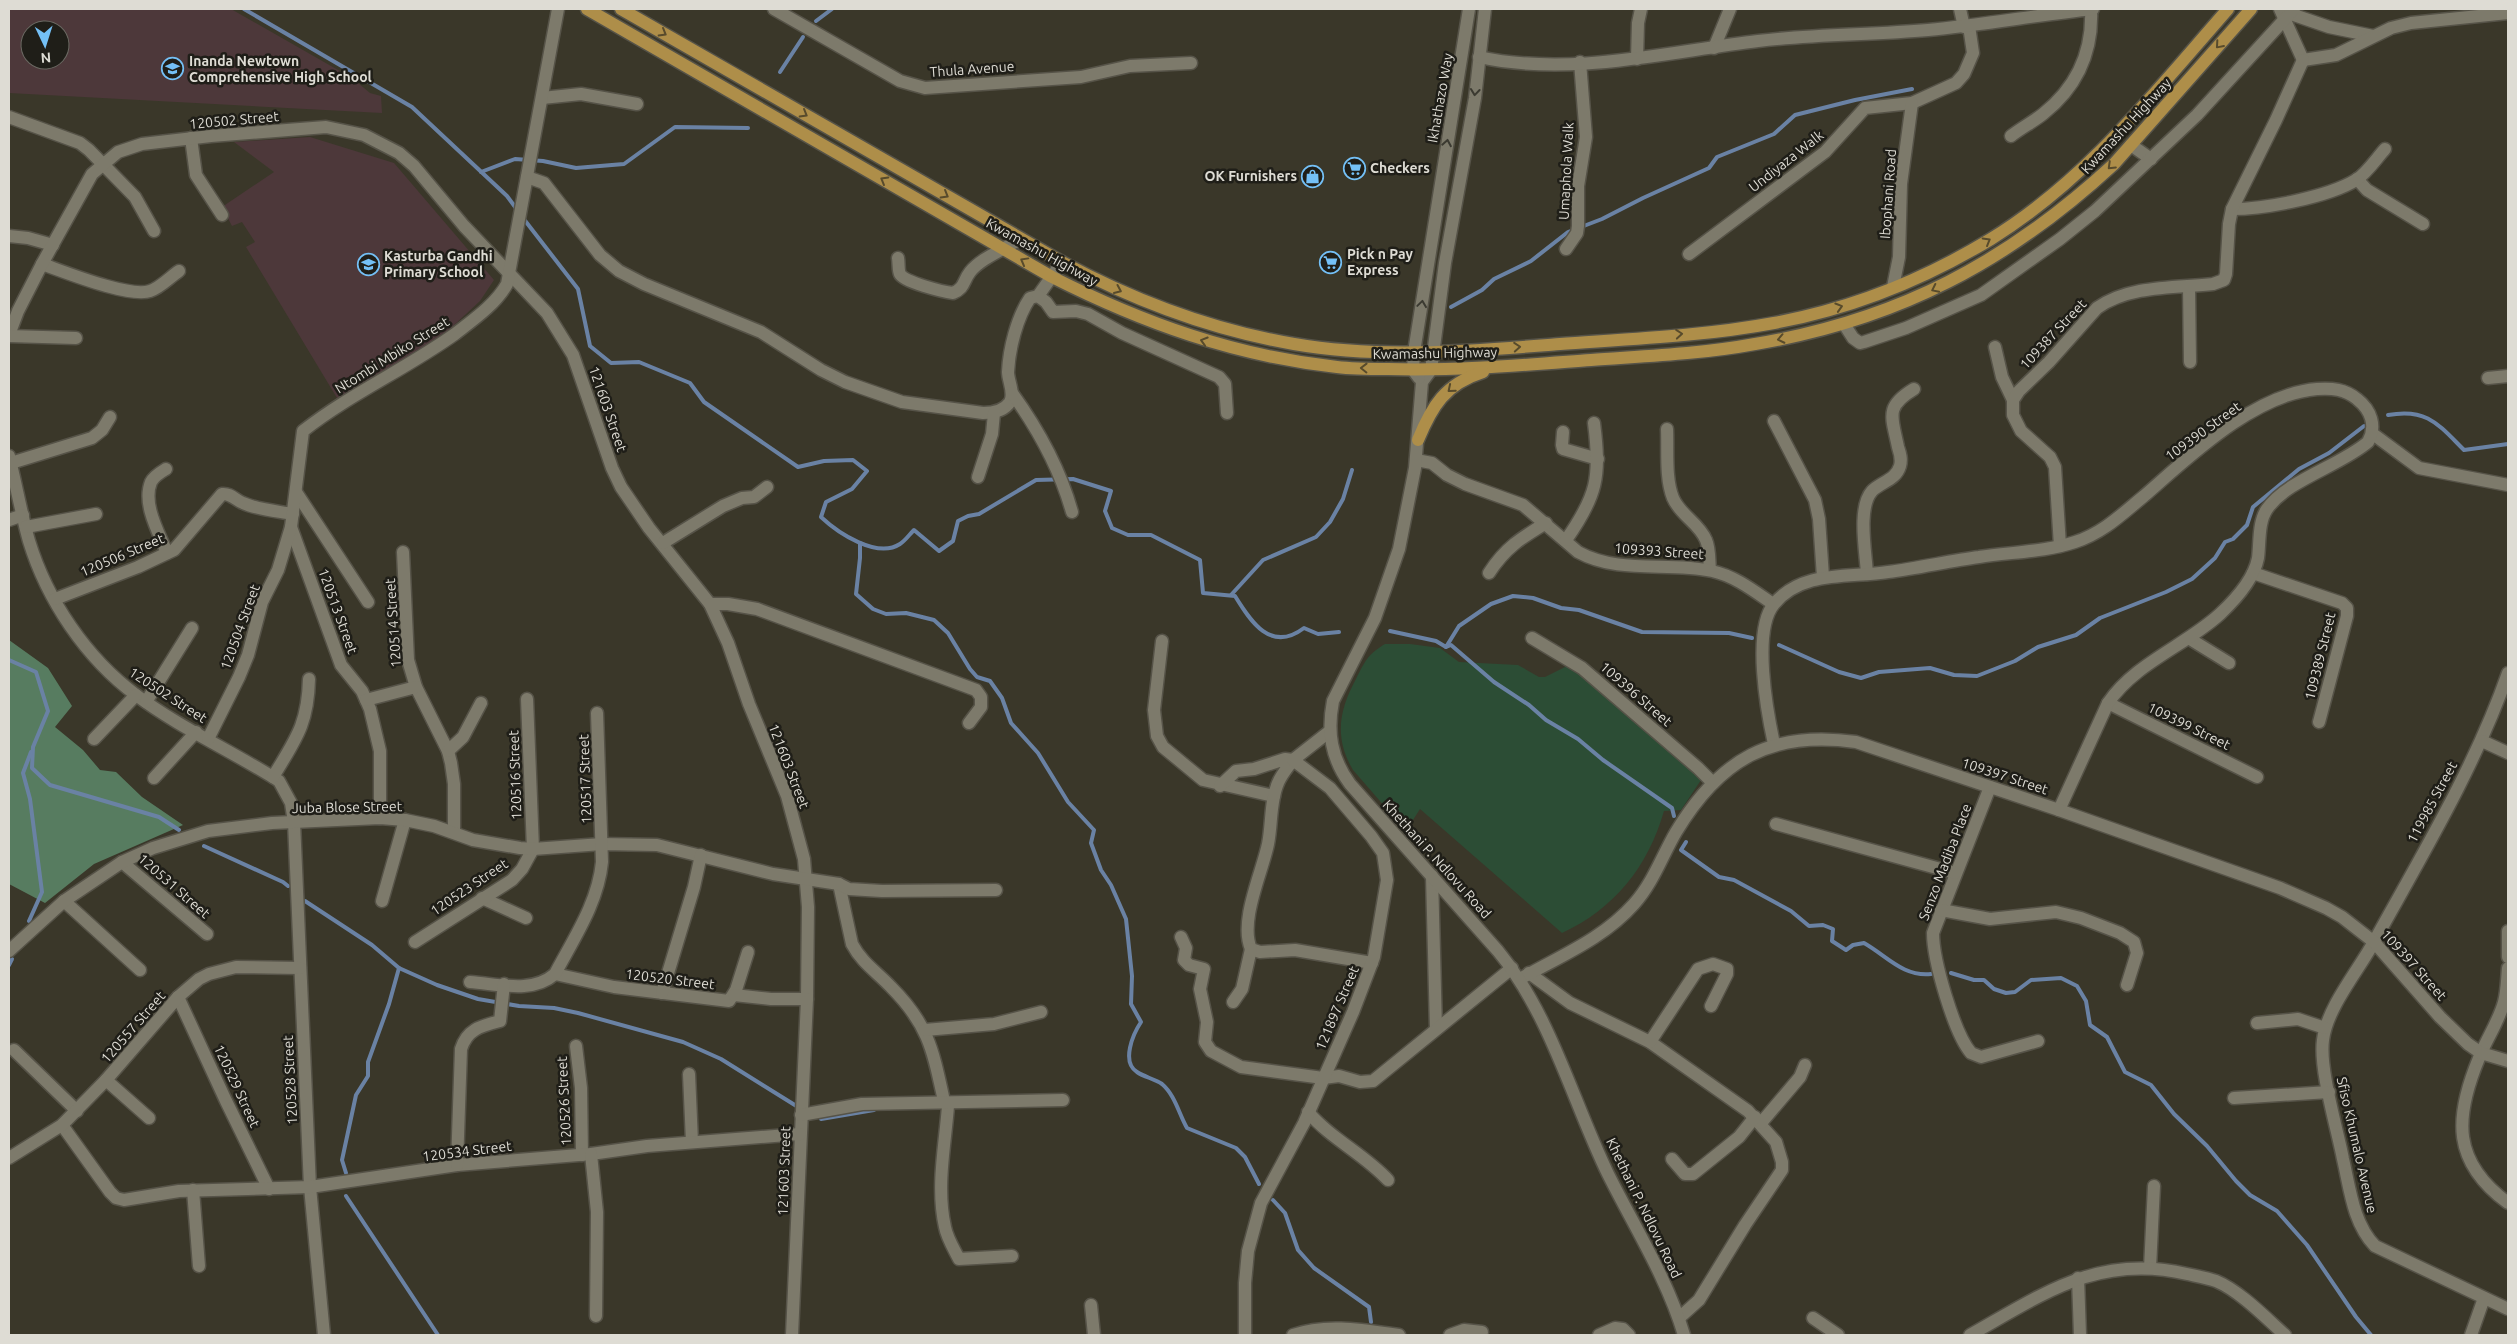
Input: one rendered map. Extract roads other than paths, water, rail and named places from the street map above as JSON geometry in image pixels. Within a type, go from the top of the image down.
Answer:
[{"type":"main road","name":"Kwamashu Highway","points":[[587,9],[1004,250],[1097,300],[1167,329],[1238,351],[1339,368],[1413,370],[1494,368],[1754,345],[1844,324],[1922,296],[2001,254],[2076,198],[2114,164],[2251,9]]},
{"type":"main road","name":"Kwamashu Highway","points":[[621,9],[1062,262],[1137,299],[1208,324],[1275,340],[1339,350],[1414,352],[1578,343],[1745,328],[1814,314],[1893,287],[1938,268],[1993,237],[2076,177],[2116,136],[2228,9]]},
{"type":"main road","points":[[1418,440],[1430,411],[1439,400],[1471,376],[1494,368]]},
{"type":"street","name":"Ntombi Mbiko Street","points":[[296,492],[303,431],[324,415],[421,358],[470,323],[505,288],[510,276],[558,9]]},
{"type":"street","name":"Thula Avenue","points":[[774,9],[900,80],[925,88],[1081,77],[1130,66],[1191,63]]},
{"type":"street","name":"Ikhathazo Way","points":[[1413,370],[1414,352],[1469,9]]},
{"type":"street","points":[[1413,370],[1422,382],[1431,370],[1446,263],[1466,153],[1485,9]]},
{"type":"street","points":[[1637,59],[1638,23],[1641,9]]},
{"type":"street","points":[[1714,48],[1730,9]]},
{"type":"street","name":"Undiyaza Walk","points":[[1689,254],[1825,152],[1865,108],[1912,103],[1956,84],[1964,74],[1973,53],[1967,27],[1960,9]]},
{"type":"street","points":[[1480,57],[1504,62],[1580,62],[1637,59],[1758,41],[1875,35],[1967,27],[2047,13],[2092,9],[2090,46],[2084,63],[2074,81],[2047,111],[2011,136]]},
{"type":"street","points":[[2288,13],[2329,27],[2373,36]]},
{"type":"street","points":[[2288,13],[2303,60],[2336,55],[2391,28],[2411,23],[2508,13]]},
{"type":"street","points":[[1844,324],[1853,338],[1860,343],[1906,328],[1980,295],[2060,239],[2096,211],[2198,116],[2288,13]]},
{"type":"street","name":"109387 Street","points":[[2013,400],[2018,391],[2050,362],[2097,308],[2106,301],[2129,292],[2214,284],[2224,280],[2232,209],[2303,60]]},
{"type":"street","name":"Umaphola Walk","points":[[1566,249],[1577,233],[1578,186],[1586,137],[1580,62]]},
{"type":"street","points":[[542,98],[581,94],[637,104]]},
{"type":"street","name":"Ibophani Road","points":[[1893,287],[1899,257],[1901,184],[1912,103]]},
{"type":"street","points":[[9,117],[80,143],[89,150],[135,198],[154,232]]},
{"type":"street","name":"120502 Street","points":[[9,336],[13,308],[53,245],[83,187],[102,164],[118,152],[129,148],[191,138],[326,127],[364,135],[383,142],[414,166],[464,226],[510,276]]},
{"type":"street","points":[[191,138],[196,175],[222,215]]},
{"type":"street","points":[[2131,145],[2151,159]]},
{"type":"street","points":[[2232,209],[2284,203],[2337,188],[2357,179],[2385,149]]},
{"type":"street","points":[[528,173],[544,183],[600,255],[620,271],[644,284],[761,332],[821,370],[845,382],[902,402],[994,413],[1010,402],[1012,393],[1008,371],[1014,340],[1027,303],[1030,298],[1038,296],[1062,262]]},
{"type":"street","points":[[2357,179],[2367,190],[2423,224]]},
{"type":"street","points":[[9,236],[28,238],[53,245]]},
{"type":"street","points":[[898,258],[899,274],[903,278],[953,293],[965,284],[968,274],[974,267],[1004,250],[1020,238]]},
{"type":"street","points":[[42,264],[80,278],[140,292],[151,291],[179,271]]},
{"type":"street","name":"121603 Street","points":[[510,276],[547,313],[567,345],[579,369],[612,468],[621,487],[649,528],[663,543],[710,604],[726,636],[749,704],[786,796],[799,835],[808,906],[807,999],[792,1335]]},
{"type":"street","points":[[2189,287],[2190,362]]},
{"type":"street","points":[[1038,296],[1046,302],[1053,312],[1076,311],[1088,314],[1122,333],[1219,377],[1225,384],[1227,413]]},
{"type":"street","points":[[9,336],[76,338]]},
{"type":"street","points":[[1995,347],[2002,377],[2013,400],[2013,415],[2021,431],[2050,457],[2055,467],[2060,546]]},
{"type":"street","points":[[2488,378],[2508,376]]},
{"type":"street","name":"Khethani P. Ndlovu Road","points":[[1422,382],[1413,484],[1399,549],[1375,618],[1333,701],[1330,731],[1334,757],[1340,770],[1432,876],[1521,973],[1608,1174],[1663,1280],[1684,1335]]},
{"type":"street","points":[[1867,574],[1864,528],[1866,502],[1873,490],[1893,477],[1899,468],[1901,459],[1892,421],[1892,409],[1899,398],[1914,389]]},
{"type":"street","name":"109390 Street","points":[[1773,604],[1795,588],[1810,580],[1822,577],[1867,574],[2060,546],[2090,536],[2107,527],[2191,456],[2239,420],[2272,402],[2306,390],[2338,390],[2352,394],[2365,405],[2373,422],[2373,434]]},
{"type":"street","points":[[1012,393],[1040,435],[1066,490],[1072,512]]},
{"type":"street","points":[[978,477],[992,434],[994,413]]},
{"type":"street","points":[[10,459],[92,438],[102,430],[110,417]]},
{"type":"street","points":[[1774,421],[1815,500],[1819,519],[1822,577]]},
{"type":"street","points":[[1566,540],[1580,520],[1591,497],[1597,478],[1598,459],[1594,424]]},
{"type":"street","points":[[1667,429],[1670,486],[1673,497],[1681,511],[1703,534],[1707,542],[1710,570]]},
{"type":"street","points":[[1563,432],[1562,445],[1564,449],[1598,459]]},
{"type":"street","points":[[2059,810],[2108,703],[2117,689],[2130,677],[2190,638],[2220,614],[2237,597],[2253,574],[2267,510],[2279,496],[2360,449],[2373,434],[2414,466],[2426,471],[2508,485]]},
{"type":"street","name":"120502 Street","points":[[10,459],[36,559],[55,599],[80,640],[109,672],[141,698],[279,781],[288,794],[294,822]]},
{"type":"street","name":"109393 Street","points":[[1416,460],[1432,463],[1465,484],[1523,505],[1588,558],[1611,564],[1710,570],[1724,574],[1773,604]]},
{"type":"street","points":[[166,469],[151,481],[149,497],[156,525],[167,554]]},
{"type":"street","points":[[663,543],[723,506],[742,498],[754,497],[767,487]]},
{"type":"street","points":[[296,492],[368,602]]},
{"type":"street","name":"120504 Street","points":[[208,739],[248,655],[262,602],[278,570],[292,521],[296,492]]},
{"type":"street","name":"120506 Street","points":[[55,599],[167,554],[183,542],[222,494],[228,494],[244,504],[292,521]]},
{"type":"street","points":[[9,520],[25,521],[96,514]]},
{"type":"street","name":"120513 Street","points":[[292,521],[341,665],[362,691],[366,700],[380,750],[380,818]]},
{"type":"street","points":[[1489,573],[1501,554],[1510,546],[1546,524]]},
{"type":"street","name":"120514 Street","points":[[403,552],[408,660],[416,687],[448,751],[454,784],[454,832]]},
{"type":"street","name":"109389 Street","points":[[2253,574],[2342,603],[2347,608],[2347,616],[2319,722]]},
{"type":"street","points":[[710,604],[728,604],[758,609],[976,690],[981,697],[980,707],[969,723]]},
{"type":"street","points":[[1773,604],[1763,637],[1763,682],[1774,744]]},
{"type":"street","points":[[94,739],[141,698],[192,628]]},
{"type":"street","name":"109396 Street","points":[[1532,638],[1582,668],[1713,783]]},
{"type":"street","points":[[2190,638],[2229,663]]},
{"type":"street","points":[[1162,641],[1154,703],[1156,736],[1166,752],[1178,757],[1203,780],[1220,786],[1274,796]]},
{"type":"street","name":"119985 Street","points":[[2374,942],[2482,741],[2508,673]]},
{"type":"street","points":[[274,777],[302,728],[308,704],[309,679]]},
{"type":"street","points":[[366,700],[416,687]]},
{"type":"street","name":"120516 Street","points":[[527,699],[533,850]]},
{"type":"street","points":[[448,751],[463,737],[481,703]]},
{"type":"street","name":"109399 Street","points":[[2108,703],[2257,777]]},
{"type":"street","name":"120517 Street","points":[[555,974],[600,883],[602,844],[597,713]]},
{"type":"street","points":[[1233,1002],[1242,990],[1251,949],[1247,939],[1251,912],[1268,847],[1274,796],[1281,778],[1293,760],[1330,731]]},
{"type":"street","points":[[154,778],[196,732]]},
{"type":"street","name":"109397 Street","points":[[1181,937],[1186,948],[1184,960],[1189,965],[1204,968],[1200,989],[1207,1022],[1205,1042],[1211,1051],[1241,1067],[1323,1078],[1339,1076],[1360,1082],[1373,1081],[1436,1029],[1521,973],[1586,944],[1615,923],[1635,904],[1651,880],[1690,811],[1713,783],[1744,759],[1774,744],[1815,739],[1856,742],[2059,810],[2280,888],[2342,917],[2374,942],[2440,1017],[2468,1044],[2481,1053],[2508,1061]]},
{"type":"street","points":[[2482,741],[2508,753]]},
{"type":"street","points":[[1220,786],[1236,771],[1254,769],[1285,759],[1293,760]]},
{"type":"street","name":"121897 Street","points":[[1245,1335],[1245,1283],[1253,1228],[1261,1202],[1308,1112],[1353,1012],[1372,963],[1387,880],[1383,853],[1334,793],[1293,760]]},
{"type":"street","name":"Senzo Madiba Place","points":[[1990,787],[1933,933],[1935,956],[1960,1035],[1967,1048],[1974,1055],[1981,1056],[2038,1041]]},
{"type":"street","name":"Juba Blose Street","points":[[9,951],[64,901],[122,862],[154,848],[208,831],[294,822],[380,818],[405,820],[500,846],[533,850],[602,844],[657,845],[773,874],[839,884],[849,889],[867,891],[996,890]]},
{"type":"street","points":[[382,901],[405,820]]},
{"type":"street","name":"120528 Street","points":[[294,822],[310,1188],[324,1335]]},
{"type":"street","points":[[1776,824],[1955,874]]},
{"type":"street","name":"120523 Street","points":[[414,942],[518,874],[533,850]]},
{"type":"street","points":[[662,993],[694,888],[701,855]]},
{"type":"street","name":"120531 Street","points":[[122,862],[206,934]]},
{"type":"street","points":[[1432,876],[1436,1029]]},
{"type":"street","points":[[839,884],[852,944],[857,953],[869,968],[890,986],[925,1030],[944,1101],[948,1106],[943,1145],[942,1181],[945,1229],[959,1259],[1012,1256]]},
{"type":"street","points":[[482,898],[526,918]]},
{"type":"street","points":[[64,901],[140,970]]},
{"type":"street","points":[[1941,910],[1990,919],[2056,912],[2081,918],[2120,933],[2134,942],[2137,953],[2127,985]]},
{"type":"street","points":[[2508,932],[2508,957]]},
{"type":"street","name":"Sfiso Khumalo Avenue","points":[[2374,942],[2325,1028],[2322,1054],[2353,1203],[2360,1228],[2375,1246],[2508,1309]]},
{"type":"street","points":[[1251,949],[1260,952],[1295,950],[1372,963]]},
{"type":"street","points":[[748,952],[734,995],[759,999],[807,999]]},
{"type":"street","points":[[1650,1042],[1698,969],[1713,964],[1726,969],[1727,974],[1711,1006]]},
{"type":"street","name":"120557 Street","points":[[10,1155],[62,1125],[106,1080],[178,997],[199,979],[220,970],[256,966],[300,968]]},
{"type":"street","points":[[2508,968],[2504,1002],[2470,1080],[2461,1123],[2463,1142],[2469,1160],[2484,1184],[2508,1202]]},
{"type":"street","points":[[1521,973],[1584,1010],[1650,1042],[1758,1120],[1776,1142],[1780,1153],[1782,1170],[1745,1225],[1700,1300],[1679,1318]]},
{"type":"street","points":[[470,982],[503,990],[536,985],[548,980],[555,974]]},
{"type":"street","name":"120520 Street","points":[[555,974],[590,983],[723,1001],[729,1000],[734,995]]},
{"type":"street","points":[[457,1166],[460,1097],[459,1063],[464,1039],[477,1027],[500,1016],[503,990]]},
{"type":"street","name":"120529 Street","points":[[178,997],[226,1101],[270,1188]]},
{"type":"street","points":[[925,1030],[994,1024],[1041,1012]]},
{"type":"street","points":[[2257,1023],[2298,1019],[2325,1028]]},
{"type":"street","name":"120526 Street","points":[[576,1046],[586,1155],[597,1212],[596,1316]]},
{"type":"street","points":[[14,1050],[77,1111]]},
{"type":"street","points":[[1672,1159],[1685,1174],[1693,1174],[1739,1138],[1758,1120],[1800,1077],[1805,1065]]},
{"type":"street","points":[[689,1074],[692,1142]]},
{"type":"street","points":[[106,1080],[149,1118]]},
{"type":"street","points":[[2234,1098],[2329,1092]]},
{"type":"street","points":[[801,1115],[862,1104],[1063,1100]]},
{"type":"street","points":[[1308,1112],[1329,1133],[1374,1165],[1388,1180]]},
{"type":"street","name":"120534 Street","points":[[62,1125],[116,1198],[124,1200],[193,1190],[310,1188],[457,1166],[586,1155],[692,1142],[800,1134]]},
{"type":"street","points":[[2150,1268],[2154,1186]]},
{"type":"street","points":[[193,1190],[199,1266]]},
{"type":"street","points":[[1970,1335],[2046,1293],[2078,1278],[2102,1271],[2150,1268],[2176,1271],[2217,1281],[2261,1314],[2285,1335]]},
{"type":"street","points":[[2078,1278],[2080,1335]]},
{"type":"street","points":[[2471,1335],[2484,1298]]},
{"type":"street","points":[[1092,1305],[1094,1335]]},
{"type":"street","points":[[1813,1318],[1838,1335]]},
{"type":"street","points":[[1599,1335],[1615,1328],[1623,1329],[1629,1335]]},
{"type":"street","points":[[1294,1335],[1326,1329],[1399,1335]]},
{"type":"street","points":[[1450,1335],[1464,1330],[1482,1332]]},
{"type":"waterway","points":[[244,9],[412,107],[507,196],[518,211]]},
{"type":"waterway","points":[[816,21],[832,9]]},
{"type":"waterway","points":[[780,72],[803,37]]},
{"type":"waterway","points":[[1451,307],[1482,290],[1494,279],[1531,261],[1568,232],[1602,219],[1709,168],[1717,157],[1774,134],[1795,115],[1855,100],[1912,89]]},
{"type":"waterway","points":[[481,172],[515,159],[543,161],[576,168],[624,164],[675,127],[748,128]]},
{"type":"waterway","points":[[523,218],[578,289],[590,346],[611,363],[639,362],[690,383],[704,402],[798,467],[824,461],[853,460],[867,471],[852,489],[826,502],[821,517],[847,537],[869,546],[891,548],[902,543],[914,530],[939,551],[953,541],[958,521],[968,516],[979,514],[1036,480],[1073,479],[1111,491],[1105,511],[1112,528],[1128,535],[1151,535],[1200,560],[1203,593],[1235,596],[1255,624],[1263,631],[1272,636],[1282,637],[1292,635],[1304,628],[1318,634],[1339,632]]},
{"type":"waterway","points":[[2388,415],[2413,414],[2431,420],[2464,450],[2508,444]]},
{"type":"waterway","points":[[1779,645],[1839,672],[1861,678],[1879,672],[1930,668],[1954,675],[1977,676],[2015,661],[2038,647],[2076,635],[2100,618],[2166,592],[2192,579],[2215,558],[2225,542],[2233,539],[2247,525],[2253,507],[2299,469],[2329,453],[2364,426]]},
{"type":"waterway","points":[[1231,595],[1263,560],[1316,537],[1330,522],[1343,499],[1352,470]]},
{"type":"waterway","points":[[860,543],[856,594],[873,609],[886,614],[906,613],[934,620],[948,633],[970,669],[977,677],[990,681],[1002,698],[1011,723],[1038,753],[1068,802],[1094,830],[1091,843],[1101,870],[1111,885],[1126,919],[1132,976],[1131,1004],[1141,1022],[1130,1048],[1129,1055],[1132,1067],[1140,1074],[1159,1082],[1166,1088],[1174,1099],[1187,1128],[1236,1148],[1245,1157],[1259,1184]]},
{"type":"waterway","points":[[1390,631],[1436,641],[1446,647],[1459,626],[1491,604],[1513,596],[1533,598],[1561,608],[1579,610],[1642,632],[1729,633],[1752,638]]},
{"type":"waterway","points":[[1446,647],[1451,645],[1494,682],[1529,705],[1546,720],[1578,739],[1603,760],[1672,808],[1674,816]]},
{"type":"waterway","points":[[9,660],[36,672],[48,711],[33,747],[32,768],[50,785],[159,817],[179,830]]},
{"type":"waterway","points":[[29,921],[42,892],[30,799],[23,773],[31,752]]},
{"type":"waterway","points":[[1686,842],[1681,850],[1719,877],[1734,880],[1791,911],[1809,926],[1823,925],[1833,929],[1832,941],[1846,950],[1853,945],[1864,943],[1904,969],[1921,974],[1931,974]]},
{"type":"waterway","points":[[204,846],[288,886]]},
{"type":"waterway","points":[[305,901],[372,945],[399,968],[437,985],[478,999],[519,1006],[554,1008],[578,1013],[683,1042],[721,1059],[798,1107]]},
{"type":"waterway","points":[[9,965],[12,959]]},
{"type":"waterway","points":[[346,1173],[342,1160],[356,1095],[368,1076],[368,1062],[389,1004],[399,968]]},
{"type":"waterway","points":[[1951,973],[1974,980],[1984,980],[1994,989],[2006,993],[2015,992],[2031,980],[2061,978],[2077,986],[2086,1001],[2090,1025],[2107,1037],[2125,1072],[2151,1085],[2174,1114],[2207,1146],[2236,1181],[2250,1195],[2277,1211],[2307,1245],[2356,1317],[2371,1335]]},
{"type":"waterway","points":[[821,1119],[874,1110]]},
{"type":"waterway","points":[[346,1196],[438,1335]]},
{"type":"waterway","points":[[1273,1200],[1285,1213],[1298,1250],[1314,1268],[1369,1307],[1371,1322]]},
{"type":"place","name":"Inanda Newtown Comprehensive High School","points":[[173,69]]},
{"type":"place","name":"Checkers","points":[[1354,168]]},
{"type":"place","name":"OK Furnishers","points":[[1313,176]]},
{"type":"place","name":"Pick n Pay Express","points":[[1331,262]]},
{"type":"place","name":"Kasturba Gandhi Primary School","points":[[368,264]]}]
